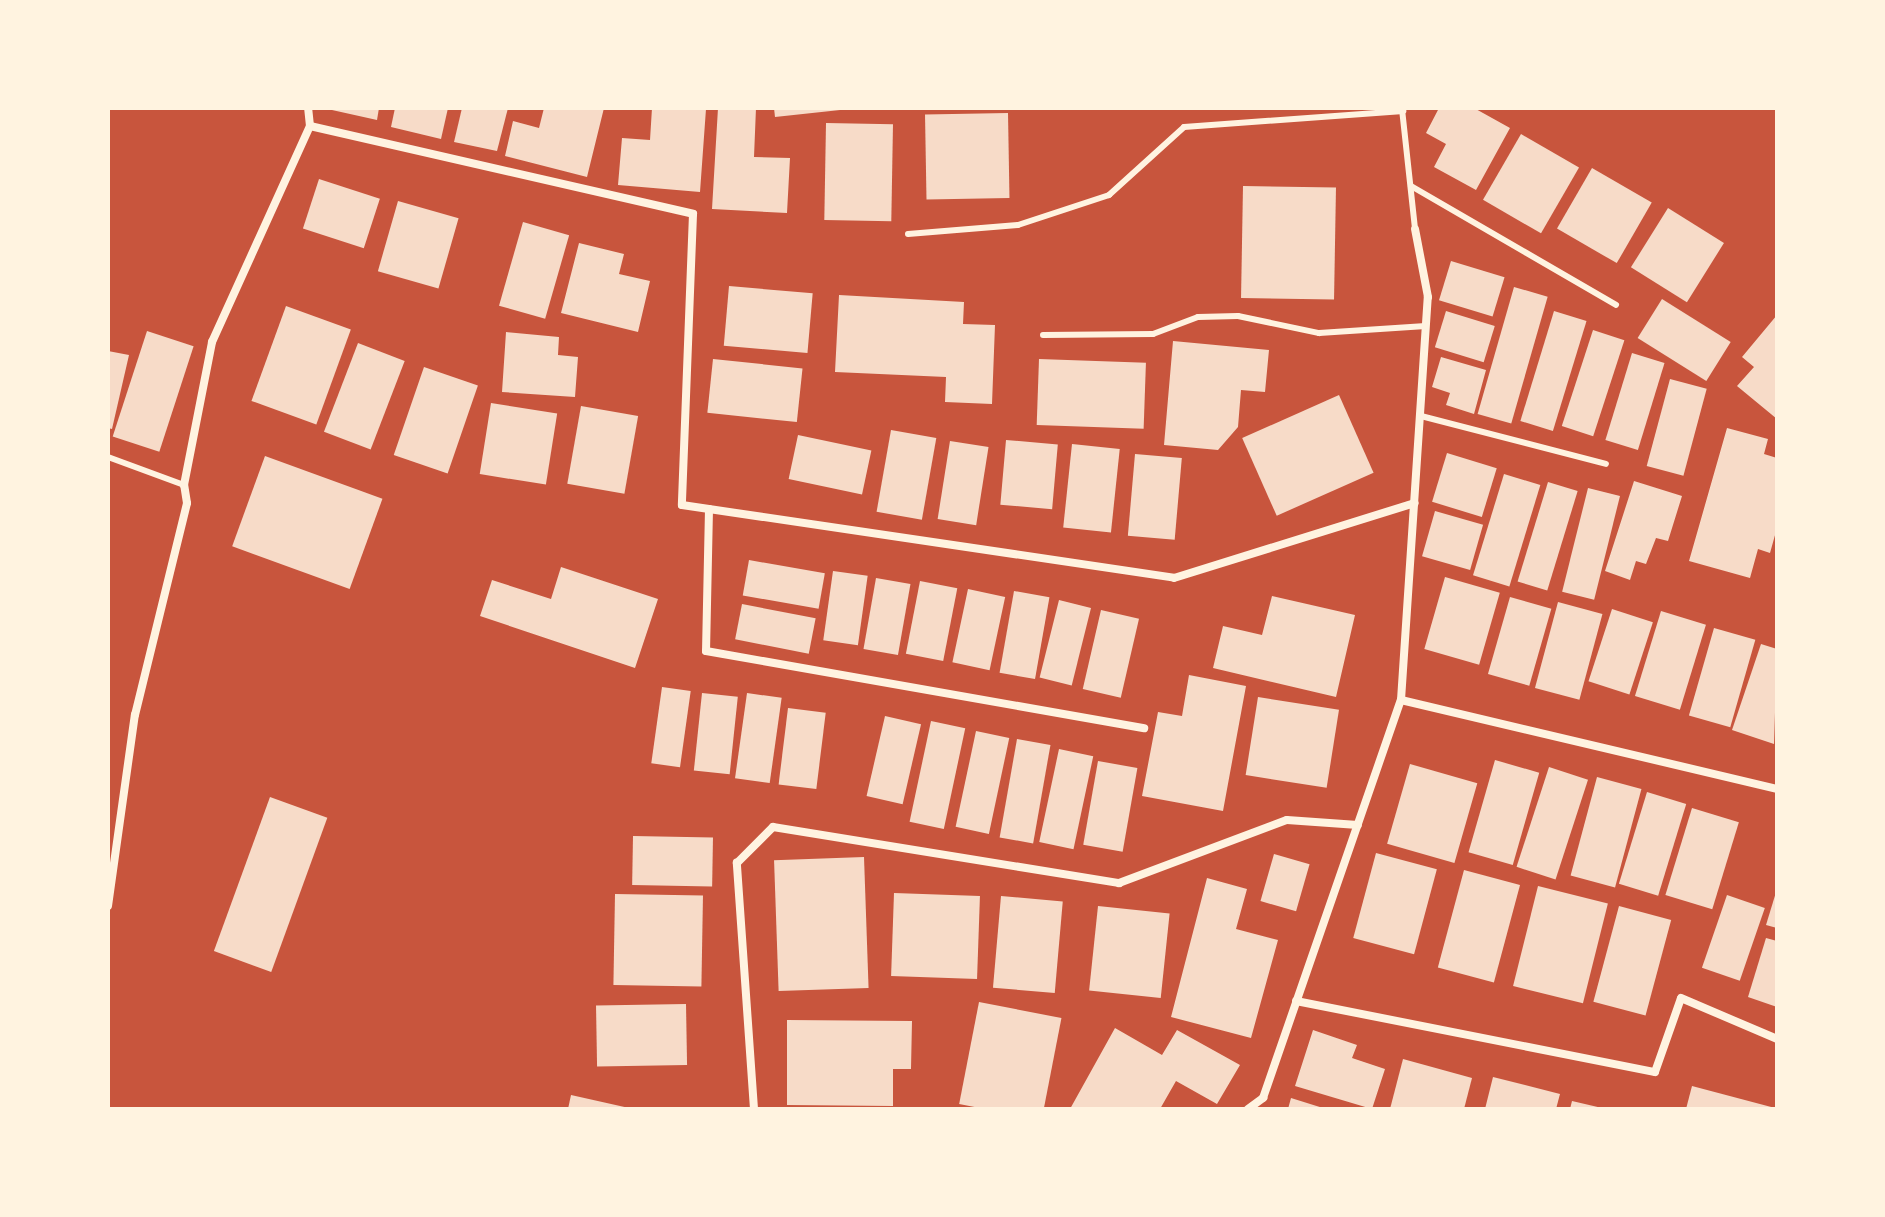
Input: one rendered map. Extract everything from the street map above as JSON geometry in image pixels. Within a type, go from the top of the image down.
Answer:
[{"type":"street","points":[[108,906],[135,715],[187,503],[184,485],[212,342],[310,126],[308,108]]},
{"type":"street","points":[[310,126],[693,214],[682,505],[1174,578],[1415,503]]},
{"type":"street","points":[[1248,1109],[1263,1098],[1401,700],[1428,297],[1415,229]]},
{"type":"street","points":[[709,509],[706,651],[1144,728]]},
{"type":"street","points":[[1401,700],[1777,789]]},
{"type":"street","points":[[754,1109],[737,863],[773,827],[1119,883],[1287,820],[1358,825]]},
{"type":"street","points":[[1296,1001],[1655,1072],[1681,998],[1777,1039]]},
{"type":"lane","points":[[908,234],[1018,225],[1109,195],[1184,127],[1402,110],[1415,229]]},
{"type":"lane","points":[[1411,186],[1616,305]]},
{"type":"lane","points":[[1043,335],[1153,334],[1198,317],[1238,316],[1319,333],[1426,326]]},
{"type":"lane","points":[[1421,416],[1606,464]]},
{"type":"lane","points":[[108,457],[184,485]]},
{"type":"building","points":[[323,108],[379,108],[377,120]]},
{"type":"building","points":[[395,108],[448,108],[441,139],[391,127]]},
{"type":"building","points":[[462,108],[508,108],[497,151],[454,142]]},
{"type":"building","points":[[544,108],[604,108],[587,177],[505,156],[513,121],[539,128]]},
{"type":"building","points":[[652,108],[706,109],[700,192],[618,185],[622,138],[650,140]]},
{"type":"building","points":[[718,108],[756,108],[754,157],[790,158],[787,213],[712,209]]},
{"type":"building","points":[[774,108],[840,108],[840,110],[775,117]]},
{"type":"building","points":[[1439,108],[1474,108],[1510,128],[1476,190],[1434,167],[1446,144],[1426,133]]},
{"type":"building","points":[[1008,113],[1009,198],[926,199],[925,114]]},
{"type":"building","points":[[826,123],[893,124],[891,221],[824,220]]},
{"type":"building","points":[[1521,134],[1579,168],[1541,233],[1483,200]]},
{"type":"building","points":[[1592,168],[1652,202],[1617,263],[1557,229]]},
{"type":"building","points":[[319,179],[380,199],[364,248],[303,228]]},
{"type":"building","points":[[1243,186],[1336,188],[1334,300],[1241,298]]},
{"type":"building","points":[[398,201],[459,218],[438,289],[378,271]]},
{"type":"building","points":[[1668,208],[1724,243],[1687,302],[1631,267]]},
{"type":"building","points":[[523,222],[569,235],[545,319],[499,306]]},
{"type":"building","points":[[579,243],[624,254],[619,274],[650,281],[638,332],[561,313]]},
{"type":"building","points":[[1451,261],[1505,277],[1493,317],[1439,300]]},
{"type":"building","points":[[729,286],[813,293],[807,353],[724,346]]},
{"type":"building","points":[[1514,287],[1548,297],[1511,424],[1478,414]]},
{"type":"building","points":[[839,295],[964,302],[963,324],[995,325],[992,404],[945,402],[946,377],[835,372]]},
{"type":"building","points":[[1662,299],[1731,342],[1706,381],[1638,338]]},
{"type":"building","points":[[286,306],[351,330],[316,425],[251,401]]},
{"type":"building","points":[[1446,311],[1495,326],[1484,362],[1435,347]]},
{"type":"building","points":[[1554,311],[1587,321],[1553,431],[1520,421]]},
{"type":"building","points":[[1777,315],[1777,419],[1737,386],[1754,367],[1742,357]]},
{"type":"building","points":[[1593,330],[1624,340],[1593,436],[1562,426]]},
{"type":"building","points":[[147,331],[194,346],[159,452],[113,437]]},
{"type":"building","points":[[506,332],[559,337],[558,355],[578,357],[575,397],[502,392]]},
{"type":"building","points":[[1173,341],[1269,350],[1265,392],[1241,390],[1238,427],[1218,450],[1164,445]]},
{"type":"building","points":[[358,343],[405,361],[371,450],[324,432]]},
{"type":"building","points":[[108,351],[129,355],[112,429],[108,428]]},
{"type":"building","points":[[1632,353],[1665,363],[1638,450],[1605,440]]},
{"type":"building","points":[[1441,357],[1486,370],[1474,414],[1446,405],[1450,393],[1432,387]]},
{"type":"building","points":[[713,359],[803,368],[797,422],[707,413]]},
{"type":"building","points":[[1039,359],[1146,363],[1144,429],[1037,425]]},
{"type":"building","points":[[424,367],[478,386],[448,473],[394,455]]},
{"type":"building","points":[[1670,379],[1707,389],[1683,476],[1647,466]]},
{"type":"building","points":[[1339,395],[1374,473],[1277,516],[1242,438]]},
{"type":"building","points":[[491,403],[557,413],[546,485],[480,474]]},
{"type":"building","points":[[581,406],[638,416],[624,494],[567,484]]},
{"type":"building","points":[[1727,428],[1768,439],[1764,454],[1777,458],[1777,528],[1770,553],[1758,549],[1750,578],[1689,561]]},
{"type":"building","points":[[891,430],[936,438],[922,520],[877,512]]},
{"type":"building","points":[[798,435],[871,451],[862,495],[789,479]]},
{"type":"building","points":[[1006,440],[1058,445],[1052,509],[1000,505]]},
{"type":"building","points":[[950,441],[989,447],[976,525],[938,519]]},
{"type":"building","points":[[1072,444],[1120,449],[1111,533],[1063,528]]},
{"type":"building","points":[[1447,453],[1497,468],[1482,517],[1432,502]]},
{"type":"building","points":[[1135,454],[1182,458],[1175,540],[1128,536]]},
{"type":"building","points":[[265,456],[382,499],[350,589],[232,546]]},
{"type":"building","points":[[1504,474],[1540,485],[1509,586],[1473,575]]},
{"type":"building","points":[[1634,481],[1682,496],[1668,541],[1656,538],[1646,564],[1636,561],[1630,580],[1605,571]]},
{"type":"building","points":[[1548,482],[1578,491],[1547,591],[1518,581]]},
{"type":"building","points":[[1588,488],[1620,496],[1594,600],[1562,592]]},
{"type":"building","points":[[1435,511],[1483,525],[1470,570],[1422,556]]},
{"type":"building","points":[[749,560],[825,573],[819,609],[743,595]]},
{"type":"building","points":[[561,567],[658,599],[635,668],[480,616],[492,580],[551,599]]},
{"type":"building","points":[[833,571],[868,576],[858,645],[823,640]]},
{"type":"building","points":[[1445,577],[1500,593],[1479,665],[1424,649]]},
{"type":"building","points":[[876,578],[910,584],[898,655],[863,649]]},
{"type":"building","points":[[920,581],[957,588],[943,661],[906,654]]},
{"type":"building","points":[[968,589],[1005,597],[990,670],[952,662]]},
{"type":"building","points":[[1014,591],[1049,597],[1035,679],[1000,673]]},
{"type":"building","points":[[1272,596],[1355,615],[1336,697],[1213,668],[1223,626],[1262,635]]},
{"type":"building","points":[[1510,597],[1551,609],[1529,686],[1488,674]]},
{"type":"building","points":[[1059,600],[1091,608],[1072,686],[1040,678]]},
{"type":"building","points":[[1558,602],[1602,614],[1579,700],[1535,688]]},
{"type":"building","points":[[742,604],[816,618],[809,654],[735,639]]},
{"type":"building","points":[[1612,609],[1653,622],[1629,695],[1589,681]]},
{"type":"building","points":[[1101,610],[1139,619],[1121,698],[1083,689]]},
{"type":"building","points":[[1661,611],[1706,625],[1680,710],[1635,696]]},
{"type":"building","points":[[1714,628],[1755,640],[1730,727],[1689,715]]},
{"type":"building","points":[[1761,644],[1777,649],[1774,744],[1732,730]]},
{"type":"building","points":[[1189,675],[1246,686],[1223,811],[1142,796],[1158,712],[1182,716]]},
{"type":"building","points":[[662,687],[691,691],[680,767],[651,763]]},
{"type":"building","points":[[702,693],[738,697],[730,774],[694,771]]},
{"type":"building","points":[[747,693],[782,698],[770,783],[735,778]]},
{"type":"building","points":[[1258,697],[1339,710],[1327,788],[1246,775]]},
{"type":"building","points":[[788,708],[826,713],[816,789],[779,784]]},
{"type":"building","points":[[885,716],[921,724],[903,804],[867,796]]},
{"type":"building","points":[[931,721],[965,728],[944,829],[910,822]]},
{"type":"building","points":[[976,731],[1009,738],[989,834],[956,827]]},
{"type":"building","points":[[1017,739],[1050,745],[1033,843],[1000,837]]},
{"type":"building","points":[[1059,749],[1093,756],[1073,849],[1039,842]]},
{"type":"building","points":[[1495,760],[1539,773],[1513,865],[1469,852]]},
{"type":"building","points":[[1098,761],[1137,768],[1123,852],[1083,845]]},
{"type":"building","points":[[1410,764],[1477,783],[1454,863],[1387,844]]},
{"type":"building","points":[[1549,767],[1588,780],[1556,880],[1517,867]]},
{"type":"building","points":[[1597,777],[1641,789],[1615,887],[1571,876]]},
{"type":"building","points":[[1647,792],[1686,804],[1658,896],[1619,884]]},
{"type":"building","points":[[270,797],[327,818],[271,972],[214,951]]},
{"type":"building","points":[[1692,808],[1739,822],[1712,909],[1665,895]]},
{"type":"building","points":[[633,836],[713,837],[712,886],[632,885]]},
{"type":"building","points":[[1376,853],[1437,869],[1414,954],[1353,938]]},
{"type":"building","points":[[1274,854],[1310,864],[1296,911],[1260,901]]},
{"type":"building","points":[[864,857],[869,988],[779,991],[774,860]]},
{"type":"building","points":[[1464,870],[1520,885],[1494,983],[1438,968]]},
{"type":"building","points":[[1207,878],[1247,889],[1236,929],[1278,940],[1251,1038],[1171,1017]]},
{"type":"building","points":[[1538,886],[1608,903],[1583,1003],[1513,986]]},
{"type":"building","points":[[1777,889],[1777,928],[1766,925]]},
{"type":"building","points":[[894,893],[980,896],[977,979],[891,976]]},
{"type":"building","points":[[615,894],[703,896],[701,987],[613,985]]},
{"type":"building","points":[[1727,895],[1765,908],[1740,981],[1702,968]]},
{"type":"building","points":[[1001,896],[1063,901],[1055,993],[993,988]]},
{"type":"building","points":[[1098,906],[1170,914],[1161,998],[1089,991]]},
{"type":"building","points":[[1619,906],[1671,920],[1646,1016],[1593,1002]]},
{"type":"building","points":[[1766,938],[1777,941],[1777,1007],[1748,997]]},
{"type":"building","points":[[979,1002],[1061,1018],[1044,1109],[984,1109],[959,1104]]},
{"type":"building","points":[[686,1004],[687,1065],[597,1067],[596,1006]]},
{"type":"building","points":[[787,1020],[912,1021],[911,1069],[893,1069],[893,1106],[787,1105]]},
{"type":"building","points":[[1115,1028],[1162,1055],[1177,1030],[1240,1065],[1217,1104],[1176,1081],[1160,1109],[1070,1109]]},
{"type":"building","points":[[1313,1030],[1357,1045],[1352,1058],[1385,1069],[1372,1109],[1295,1086]]},
{"type":"building","points":[[1403,1059],[1472,1078],[1464,1109],[1390,1109]]},
{"type":"building","points":[[1493,1077],[1560,1094],[1556,1109],[1485,1109]]},
{"type":"building","points":[[1692,1086],[1775,1108],[1775,1109],[1686,1109]]},
{"type":"building","points":[[571,1095],[629,1108],[629,1109],[568,1109]]},
{"type":"building","points":[[1291,1098],[1323,1108],[1323,1109],[1288,1109]]},
{"type":"building","points":[[1572,1101],[1602,1108],[1602,1109],[1570,1109]]}]
